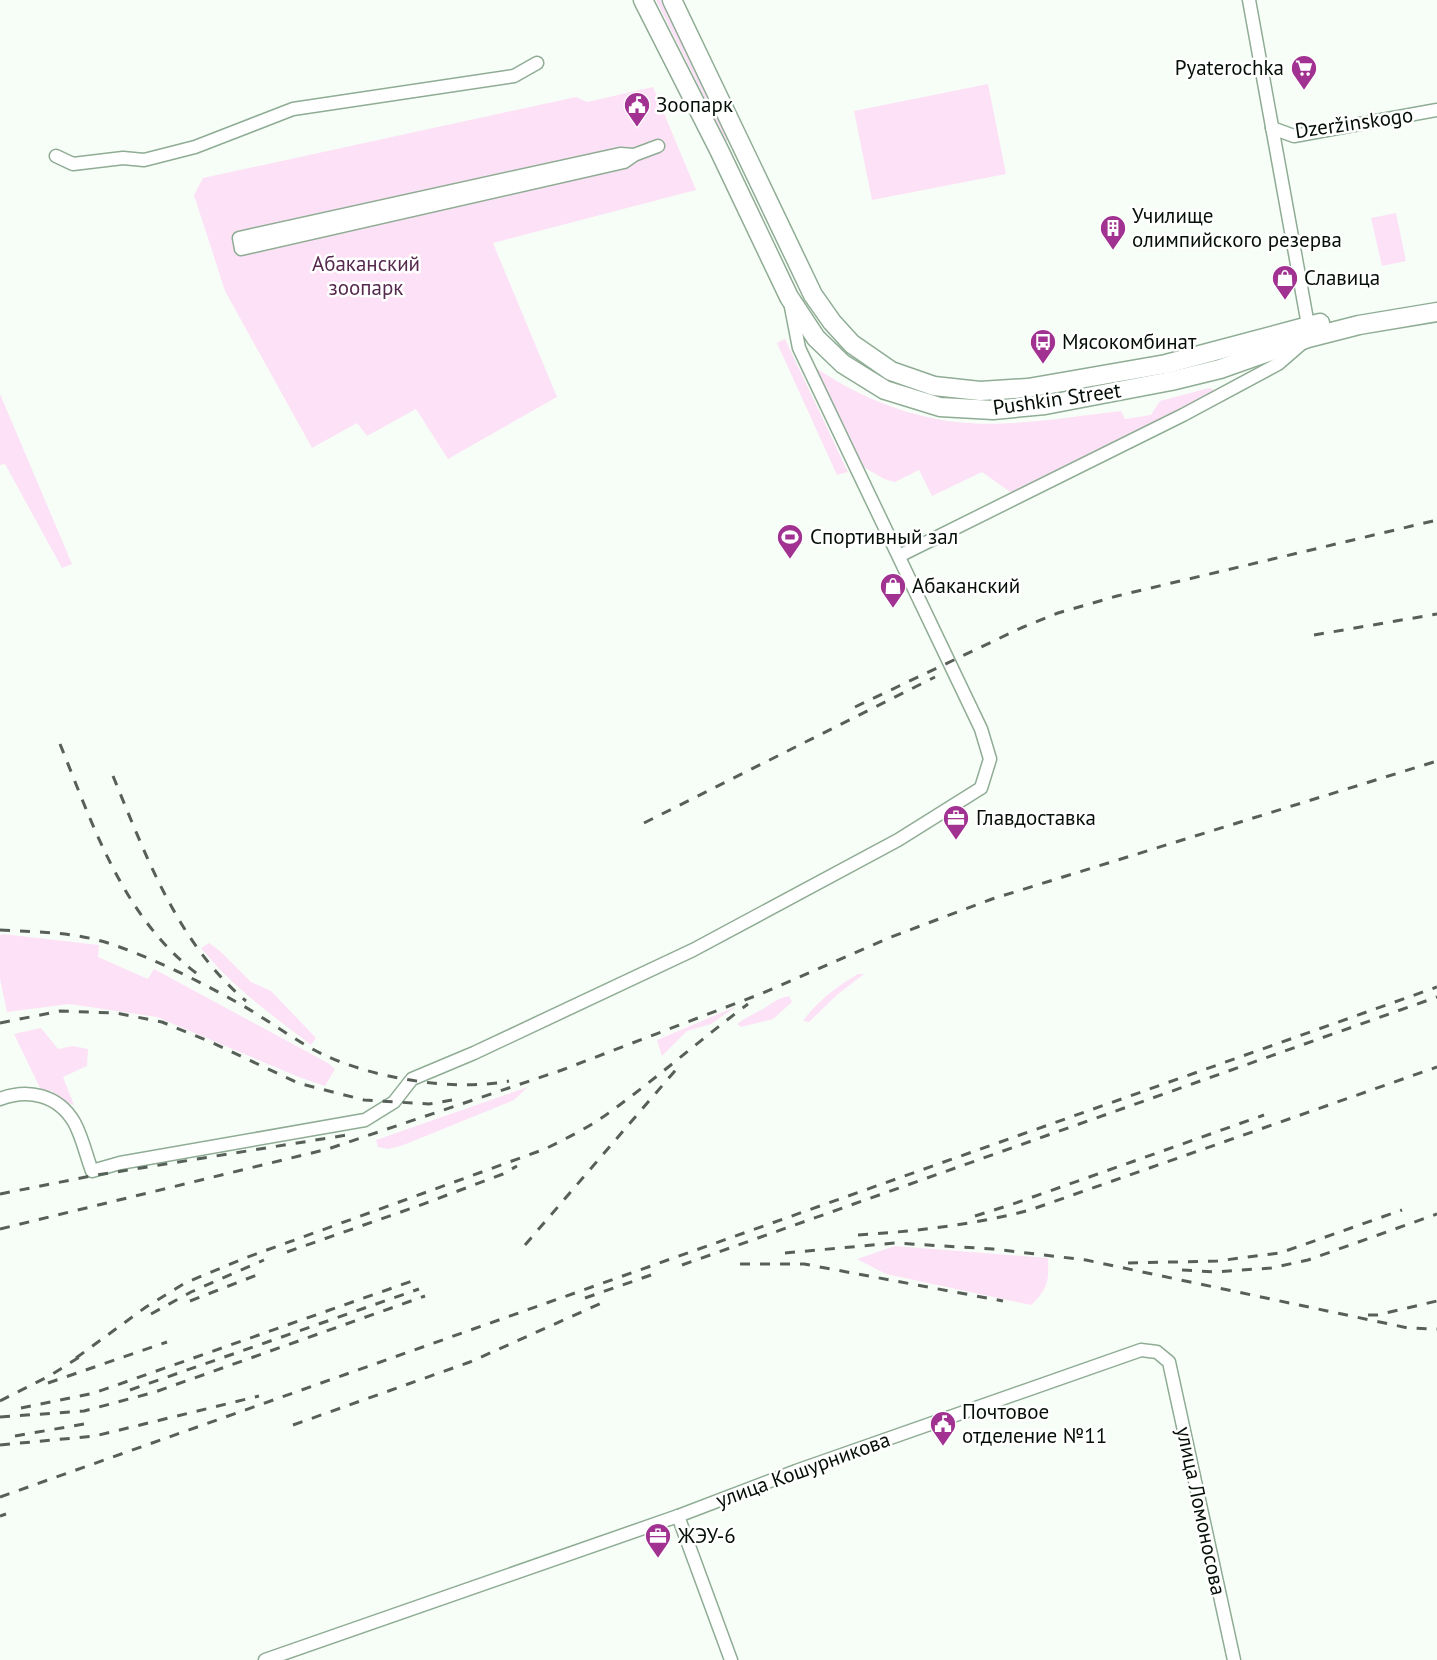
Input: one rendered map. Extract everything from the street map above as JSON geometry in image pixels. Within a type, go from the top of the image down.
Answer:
[{"type":"main road","name":"Pushkin Street","points":[[643,0],[719,150],[789,297],[816,338],[843,364],[885,390],[940,407],[993,410],[1045,405],[1087,399],[1220,369],[1308,332],[1359,326],[1437,312]]},
{"type":"main road","name":"Pushkin Street","points":[[672,0],[813,295],[832,322],[852,344],[891,371],[934,386],[980,391],[1028,388],[1166,364],[1437,300]]},
{"type":"street","points":[[899,556],[1183,415],[1278,364],[1308,332],[1249,0]]},
{"type":"street","points":[[56,156],[73,164],[123,158],[144,160],[195,147],[293,109],[514,76],[537,63]]},
{"type":"street","name":"Dzeržinskogo","points":[[1272,128],[1294,135],[1437,110]]},
{"type":"street","points":[[634,155],[620,154],[239,238],[242,249],[624,162],[634,155],[658,146]]},
{"type":"street","points":[[0,1099],[8,1096],[35,1094],[58,1102],[74,1122],[92,1171],[120,1163],[365,1119],[394,1102],[412,1079],[484,1048],[693,950],[898,840],[981,788],[990,759],[981,729],[799,348],[789,297]]},
{"type":"street","name":"улица Кошурникова","points":[[265,1660],[678,1516],[796,1471],[1115,1358],[1141,1350],[1156,1352],[1169,1362]]},
{"type":"street","name":"улица Ломоносова","points":[[1169,1362],[1234,1660]]},
{"type":"street","points":[[678,1516],[731,1660]]},
{"type":"green space","points":[[656,0],[661,0],[728,141],[726,141]]},
{"type":"green space","points":[[988,84],[1006,174],[872,200],[854,111]]},
{"type":"green space","name":"Абаканский зоопарк","points":[[653,87],[696,190],[493,243],[557,397],[448,459],[416,409],[367,436],[357,423],[312,448],[225,291],[194,195],[203,178],[576,97],[587,102]]},
{"type":"green space","points":[[1396,213],[1406,261],[1382,266],[1371,218]]},
{"type":"green space","points":[[785,339],[848,472],[837,475],[777,343]]},
{"type":"green space","points":[[812,365],[863,395],[918,415],[956,422],[997,424],[1121,411],[1125,419],[1151,415],[1160,401],[1209,388],[1215,390],[1214,394],[1013,494],[982,472],[932,496],[919,470],[895,482],[884,479],[862,466]]},
{"type":"green space","points":[[0,394],[72,564],[62,568],[5,464],[0,465]]},
{"type":"green space","points":[[0,935],[99,945],[98,957],[148,979],[154,969],[328,1063],[335,1069],[325,1086],[157,1017],[69,1004],[7,1012],[0,979]]},
{"type":"green space","points":[[209,943],[251,982],[271,991],[316,1038],[311,1045],[253,1000],[213,962],[201,948]]},
{"type":"green space","points":[[858,974],[864,974],[838,994],[809,1022],[803,1021],[828,995]]},
{"type":"green space","points":[[789,996],[792,1002],[773,1019],[741,1027],[737,1024],[777,1000]]},
{"type":"green space","points":[[737,1006],[711,1024],[687,1031],[662,1056],[657,1040]]},
{"type":"green space","points":[[41,1028],[58,1049],[73,1046],[88,1049],[87,1066],[63,1077],[74,1105],[60,1101],[52,1091],[41,1090],[14,1034]]},
{"type":"green space","points":[[528,1087],[514,1100],[401,1146],[388,1149],[378,1147],[376,1140]]},
{"type":"green space","points":[[895,1246],[1048,1258],[1048,1279],[1041,1294],[1031,1305],[886,1274],[857,1259]]},
{"type":"railway","points":[[855,707],[1021,628],[1058,613],[1117,596],[1437,520]]},
{"type":"railway","points":[[1314,635],[1437,614]]},
{"type":"railway","points":[[644,823],[935,677]]},
{"type":"railway","points":[[60,744],[100,840],[132,902],[176,956],[203,978]]},
{"type":"railway","points":[[0,1229],[328,1149],[562,1070],[763,993],[891,937],[992,899],[1437,761]]},
{"type":"railway","points":[[113,776],[138,837],[166,897],[183,926],[201,953],[246,1001]]},
{"type":"railway","points":[[0,930],[74,935],[103,941],[133,952],[180,972],[225,996],[322,1054],[365,1070],[439,1084],[464,1085],[509,1081]]},
{"type":"railway","points":[[0,1497],[1437,987]]},
{"type":"railway","points":[[682,1265],[1437,997]]},
{"type":"railway","points":[[76,1358],[146,1307],[185,1283],[245,1258],[545,1149],[570,1136],[594,1123],[627,1099],[748,1004]]},
{"type":"railway","points":[[0,1023],[60,1011],[116,1013],[162,1022],[298,1083],[364,1100],[429,1104],[452,1100]]},
{"type":"railway","points":[[525,1245],[680,1065]]},
{"type":"railway","points":[[858,1235],[945,1227],[1030,1210],[1437,1067]]},
{"type":"railway","points":[[975,1216],[1264,1115]]},
{"type":"railway","points":[[0,1194],[91,1176],[347,1135]]},
{"type":"railway","points":[[287,1252],[418,1206],[503,1174],[517,1166]]},
{"type":"railway","points":[[1128,1263],[1217,1261],[1280,1253],[1402,1210]]},
{"type":"railway","points":[[1182,1270],[1215,1272],[1271,1268],[1308,1260],[1437,1214]]},
{"type":"railway","points":[[785,1253],[895,1243],[993,1249],[1086,1260],[1408,1328],[1437,1329]]},
{"type":"railway","points":[[151,1314],[191,1292],[264,1260]]},
{"type":"railway","points":[[740,1264],[804,1264],[1003,1301]]},
{"type":"railway","points":[[190,1301],[262,1273]]},
{"type":"railway","points":[[585,1298],[651,1275]]},
{"type":"railway","points":[[21,1408],[94,1393],[415,1280]]},
{"type":"railway","points":[[130,1390],[419,1289]]},
{"type":"railway","points":[[0,1417],[84,1411],[155,1392],[425,1296]]},
{"type":"railway","points":[[293,1425],[470,1362],[606,1301]]},
{"type":"railway","points":[[1368,1315],[1437,1301]]},
{"type":"railway","points":[[48,1383],[167,1342]]},
{"type":"railway","points":[[0,1401],[51,1375],[84,1354]]},
{"type":"railway","points":[[0,1445],[95,1436],[259,1396]]},
{"type":"railway","points":[[15,1436],[84,1424]]},
{"type":"railway","points":[[0,1516],[6,1514]]},
{"type":"place","name":"Pyaterochka","points":[[1304,91]]},
{"type":"place","name":"Зоопарк","points":[[637,128]]},
{"type":"place","name":"Училище олимпийского резерва","points":[[1113,251]]},
{"type":"place","name":"Славица","points":[[1285,301]]},
{"type":"place","name":"Мясокомбинат","points":[[1043,365]]},
{"type":"place","name":"Спортивный зал","points":[[790,560]]},
{"type":"place","name":"Абаканский","points":[[893,609]]},
{"type":"place","name":"Главдоставка","points":[[956,841]]},
{"type":"place","name":"Почтовое отделение №11","points":[[943,1447]]},
{"type":"place","name":"ЖЭУ-6","points":[[658,1559]]}]
